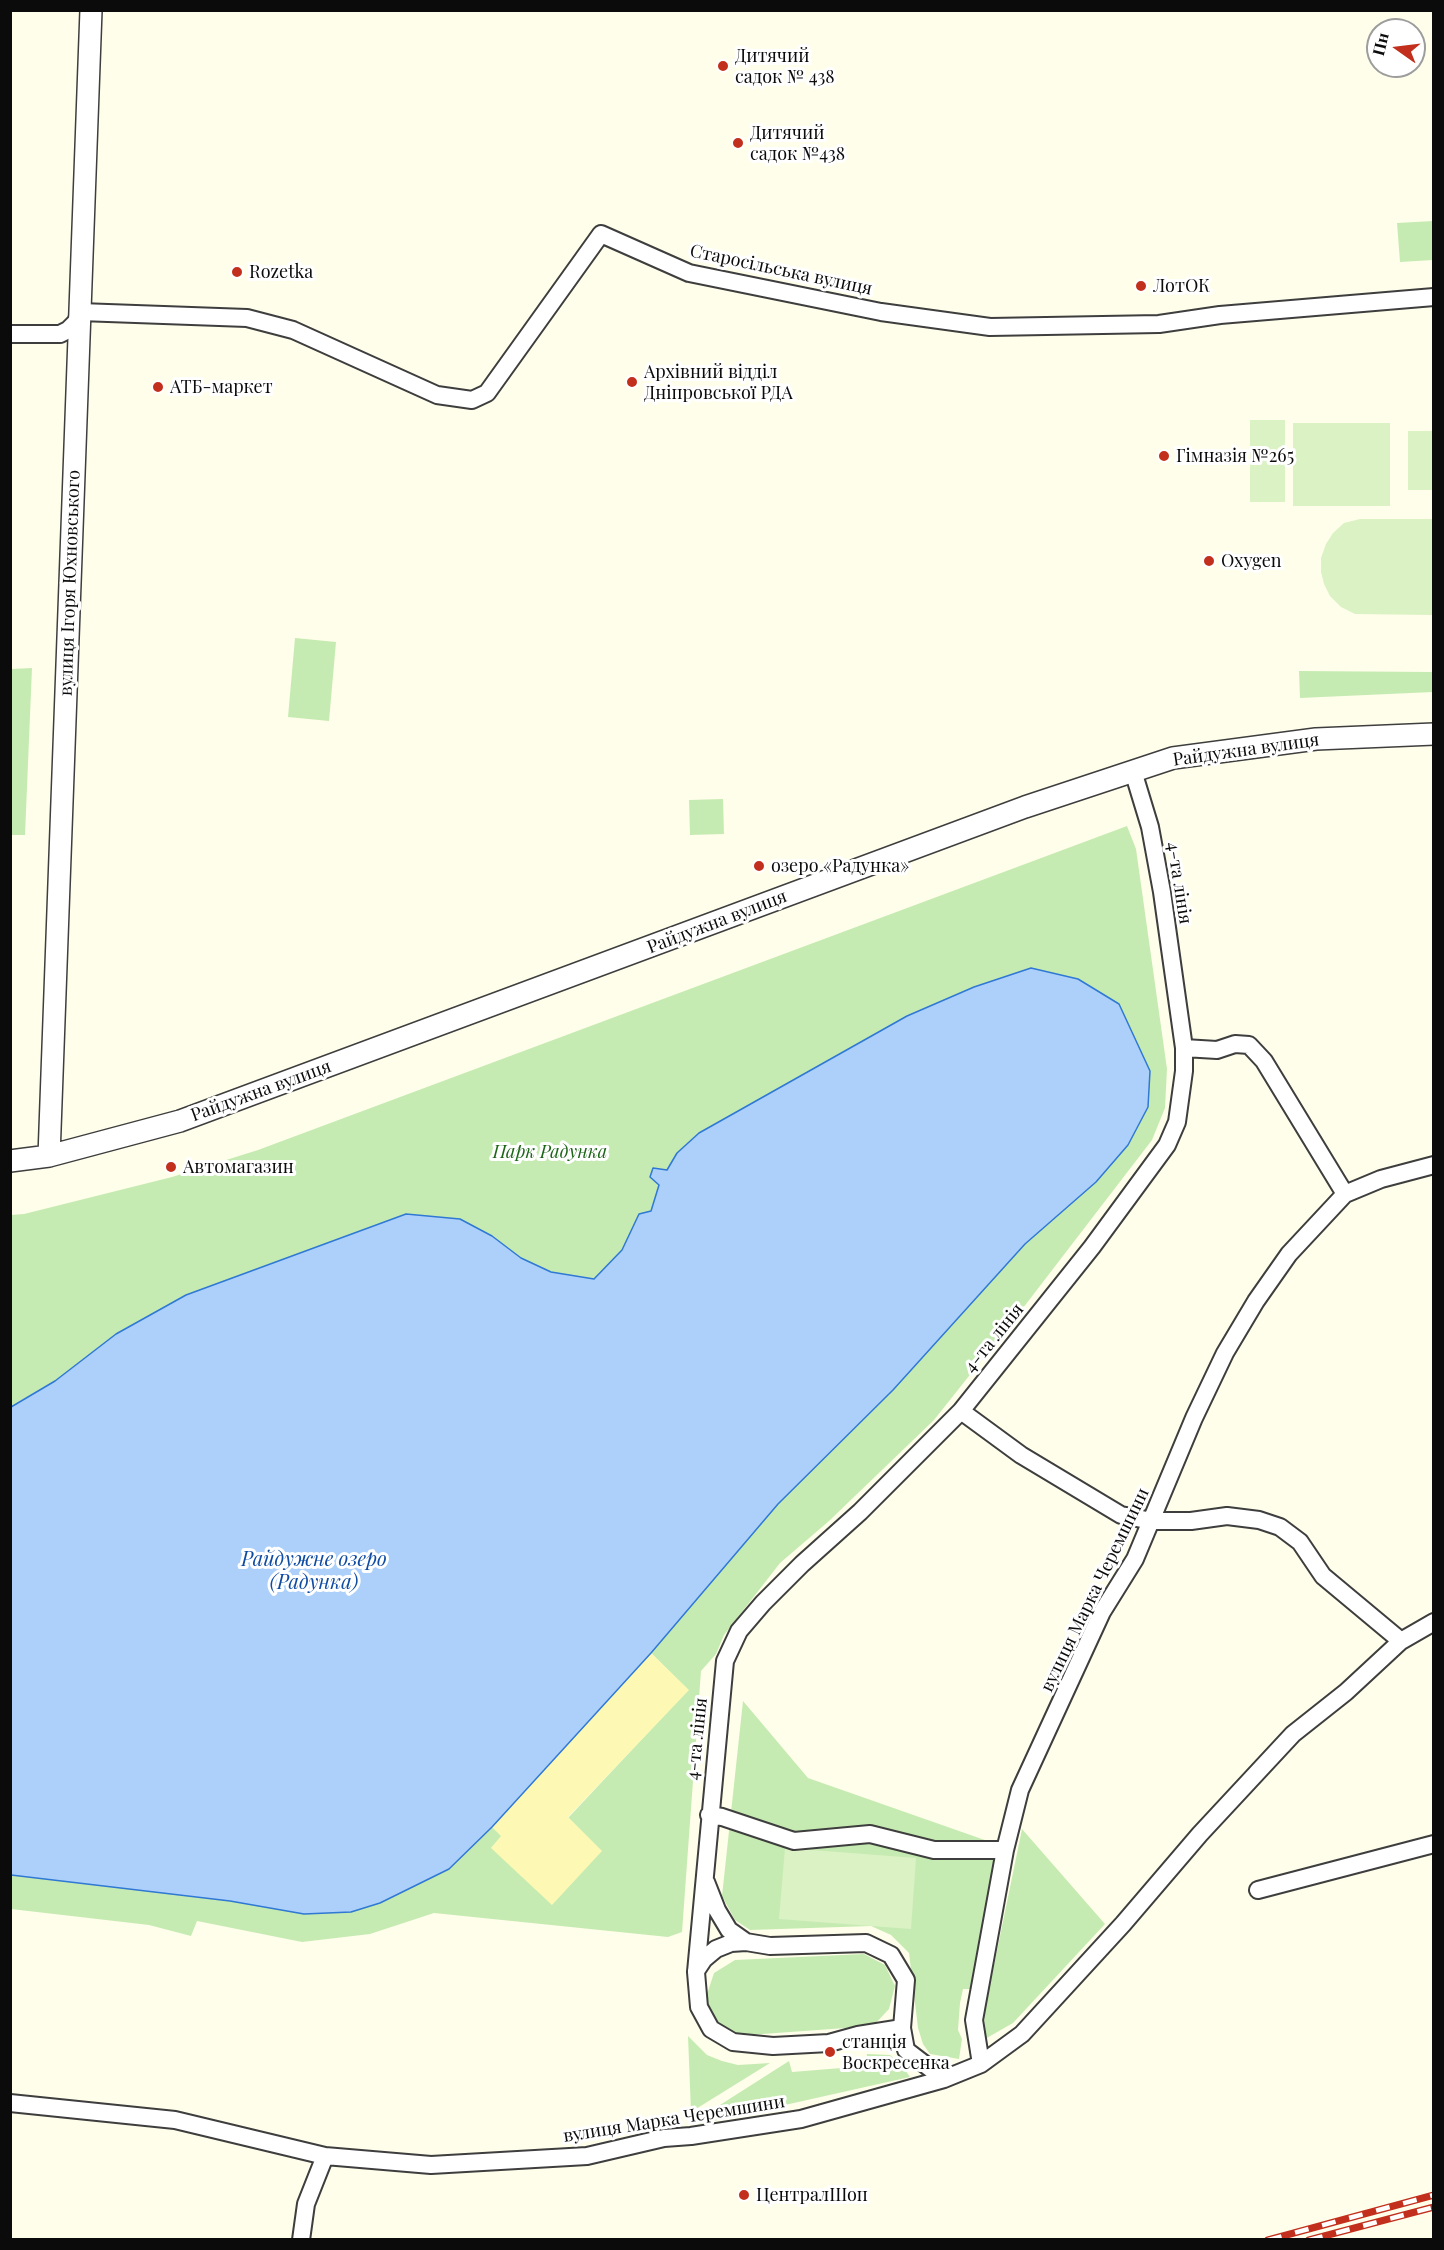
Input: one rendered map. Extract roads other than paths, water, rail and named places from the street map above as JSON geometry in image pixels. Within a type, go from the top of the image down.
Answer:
[{"type":"street","name":"вулиця Ігоря Юхновського","points":[[49,1155],[92,10]]},
{"type":"street","name":"Старосільська вулиця","points":[[80,312],[247,318],[268,322],[293,330],[437,395],[472,400],[487,393],[601,234],[689,273],[881,312],[990,327],[1159,324],[1220,315],[1434,297]]},
{"type":"street","points":[[10,334],[52,336],[69,330],[80,312]]},
{"type":"street","points":[[52,336],[68,344],[78,359]]},
{"type":"street","name":"Райдужна вулиця","points":[[10,1161],[49,1155],[180,1121],[1025,807],[1173,758],[1316,739],[1434,734]]},
{"type":"street","name":"4-та лінія","points":[[902,2028],[858,2035],[830,2043],[773,2046],[733,2042],[711,2029],[699,2007],[696,1972],[725,1661],[739,1631],[802,1564],[860,1512],[962,1411],[1092,1247],[1167,1145],[1177,1122],[1184,1071],[1184,1048],[1162,892],[1150,827],[1132,771]]},
{"type":"street","points":[[1184,1048],[1217,1050],[1234,1044],[1249,1045],[1264,1060],[1345,1194]]},
{"type":"street","name":"вулиця Марка Черемшини","points":[[981,2064],[974,2020],[1005,1850],[1020,1790],[1102,1612],[1135,1559],[1194,1418],[1225,1353],[1256,1301],[1289,1254],[1345,1194],[1381,1179],[1434,1166]]},
{"type":"street","points":[[962,1411],[1021,1455],[1121,1515],[1152,1521],[1191,1521],[1227,1516],[1259,1520],[1280,1527],[1300,1542],[1323,1575],[1401,1641]]},
{"type":"street","name":"вулиця Марка Черемшини","points":[[10,2103],[175,2120],[325,2156],[431,2165],[587,2156],[664,2138],[801,2119],[944,2079],[981,2064],[1022,2034],[1123,1924],[1200,1834],[1293,1734],[1346,1692],[1401,1641],[1434,1622]]},
{"type":"street","points":[[709,1815],[722,1817],[794,1841],[870,1834],[934,1850],[1005,1850]]},
{"type":"street","points":[[1258,1890],[1434,1844]]},
{"type":"street","name":"4-та лінія","points":[[705,1877],[717,1910],[729,1930],[746,1942]]},
{"type":"street","points":[[696,1972],[704,1959],[716,1949],[731,1943],[746,1942],[770,1946],[866,1943],[891,1955],[906,1980],[902,2028],[906,2050],[944,2079]]},
{"type":"street","points":[[301,2240],[306,2204],[325,2156]]},
{"type":"water","name":"Райдужне озеро (Радунка)","points":[[1031,968],[1078,979],[1119,1004],[1150,1071],[1148,1107],[1128,1145],[1096,1182],[1025,1244],[893,1390],[778,1504],[651,1653],[492,1827],[449,1869],[380,1903],[351,1912],[304,1914],[230,1901],[11,1875],[11,1407],[55,1381],[116,1334],[186,1295],[406,1214],[460,1219],[492,1236],[521,1258],[551,1272],[594,1279],[622,1250],[639,1214],[651,1211],[659,1185],[650,1177],[653,1168],[667,1170],[677,1153],[699,1133],[907,1016],[974,987]]},
{"type":"railway","points":[[1268,2240],[1434,2195]]},
{"type":"railway","points":[[1309,2240],[1434,2207]]},
{"type":"place","name":"Дитячий садок № 438","points":[[723,66]]},
{"type":"place","name":"Дитячий садок №438","points":[[738,143]]},
{"type":"place","name":"Rozetka","points":[[237,272]]},
{"type":"place","name":"ЛотОК","points":[[1141,286]]},
{"type":"place","name":"Архівний відділ Дніпровської РДА","points":[[632,382]]},
{"type":"place","name":"АТБ-маркет","points":[[158,387]]},
{"type":"place","name":"Гімназія №265","points":[[1164,456]]},
{"type":"place","name":"Oxygen","points":[[1209,561]]},
{"type":"place","name":"озеро «Радунка»","points":[[759,866]]},
{"type":"place","name":"Автомагазин","points":[[171,1167]]},
{"type":"place","name":"станція Воскресенка","points":[[830,2052]]},
{"type":"place","name":"ЦентралШоп","points":[[744,2195]]},
{"type":"park label","name":"Парк Радунка","points":[[550,1152]]}]
